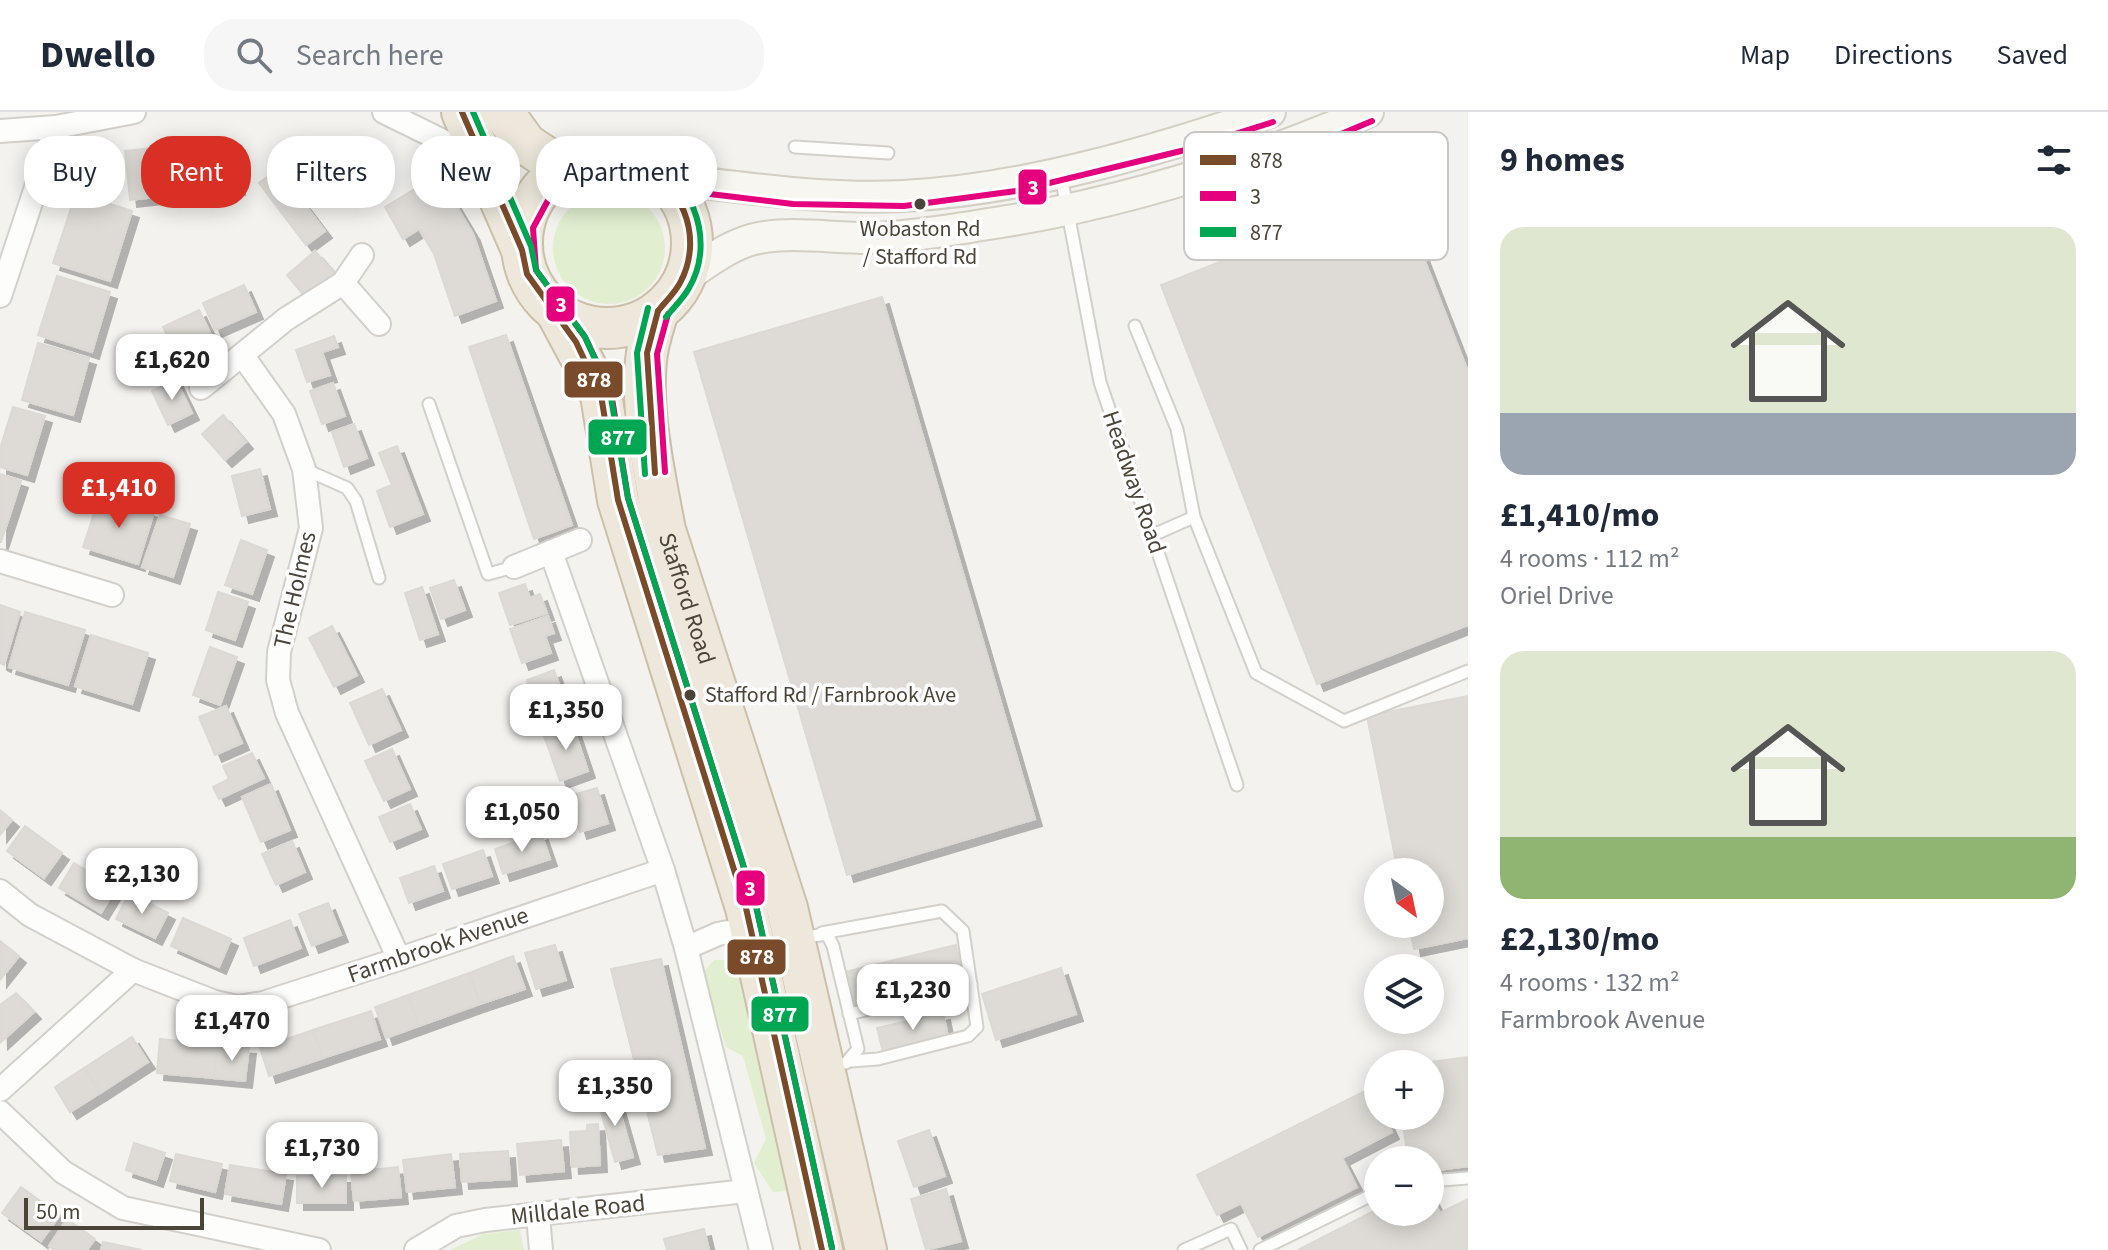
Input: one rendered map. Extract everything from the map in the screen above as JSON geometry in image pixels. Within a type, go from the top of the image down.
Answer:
[{"type":"highway","points":[[462,112],[472,136]]},
{"type":"highway","points":[[503,112],[526,144],[536,151]]},
{"type":"highway","points":[[522,250],[523,226],[536,198]]},
{"type":"highway","points":[[503,208],[522,250],[527,274],[539,296],[557,313],[581,325],[608,328],[634,324],[658,311],[684,278],[692,261],[688,217],[683,208]]},
{"type":"highway","name":"Stafford Road","points":[[658,311],[647,353],[646,381],[655,477],[665,530],[757,808],[809,936],[837,1067],[866,1250]]},
{"type":"highway","name":"Stafford Road","points":[[557,313],[601,395],[618,500],[749,928],[822,1250]]},
{"type":"highway","points":[[749,928],[760,924],[766,917],[767,904],[750,842],[757,808]]},
{"type":"street","points":[[0,131],[56,127],[134,112]]},
{"type":"street","points":[[384,112],[433,136]]},
{"type":"street","points":[[1207,132],[1270,112]]},
{"type":"street","points":[[1315,132],[1368,112]]},
{"type":"street","points":[[0,296],[56,127]]},
{"type":"street","points":[[717,185],[794,194],[903,196],[1014,181],[1184,139]]},
{"type":"street","points":[[684,278],[732,247],[759,238],[875,238],[1008,221],[1069,208],[1184,175]]},
{"type":"street","points":[[201,388],[286,319],[343,283],[362,255]]},
{"type":"street","points":[[343,283],[379,324]]},
{"type":"street","name":"The Holmes","points":[[243,356],[284,414],[304,469],[311,528],[279,652],[278,680],[287,713],[399,959]]},
{"type":"street","points":[[514,567],[580,540]]},
{"type":"street","points":[[551,552],[663,870],[686,948],[761,1250]]},
{"type":"street","points":[[0,561],[112,595]]},
{"type":"street","name":"Farmbrook Avenue","points":[[0,891],[30,915],[133,970],[215,1002],[237,1007],[263,1003],[663,870]]},
{"type":"street","points":[[686,948],[718,934],[749,928]]},
{"type":"street","points":[[0,1090],[133,970]]},
{"type":"street","points":[[0,1112],[63,1172],[123,1208],[319,1250]]},
{"type":"street","name":"Milldale Road","points":[[416,1250],[456,1226],[485,1220],[746,1191]]},
{"type":"street","points":[[538,1216],[541,1250]]},
{"type":"lane","points":[[795,147],[888,153]]},
{"type":"lane","name":"Headway Road","points":[[1059,171],[1069,208],[1100,382],[1237,785]]},
{"type":"lane","points":[[1135,326],[1177,429],[1194,517],[1256,673],[1344,721],[1468,671]]},
{"type":"lane","points":[[429,404],[488,574],[514,567]]},
{"type":"lane","points":[[304,469],[347,488],[356,501],[379,578]]},
{"type":"lane","points":[[1153,535],[1194,517]]},
{"type":"lane","points":[[809,936],[942,911],[963,931],[977,1027],[968,1036],[837,1067]]},
{"type":"lane","points":[[809,936],[833,946],[858,1049],[837,1067]]},
{"type":"lane","points":[[849,1014],[971,984]]},
{"type":"lane","points":[[1444,1180],[1468,1178]]},
{"type":"lane","points":[[1260,1250],[1364,1199]]},
{"type":"lane","points":[[1184,1250],[1231,1229],[1241,1250]]},
{"type":"green space","points":[[569,208],[649,208],[664,237],[664,259],[649,288],[620,303],[598,303],[569,288],[554,259],[554,237]]},
{"type":"green space","points":[[714,960],[733,960],[746,979],[790,1191],[773,1192],[754,1163],[766,1139],[743,1056],[726,1047],[703,973]]},
{"type":"green space","points":[[520,1230],[524,1250],[450,1250],[484,1234]]},
{"type":"building","points":[[141,149],[141,199],[130,200],[125,151]]},
{"type":"building","points":[[267,177],[267,194],[259,183]]},
{"type":"building","points":[[411,191],[411,208],[458,208],[473,234],[496,301],[455,316],[434,254],[419,229],[403,239],[386,208],[395,208],[395,201]]},
{"type":"building","points":[[71,208],[123,208],[132,211],[110,281],[53,263]]},
{"type":"building","points":[[278,208],[308,208],[325,231],[306,245]]},
{"type":"building","points":[[315,251],[335,274],[306,298],[287,275]]},
{"type":"building","points":[[1225,260],[1424,260],[1468,372],[1468,625],[1317,684],[1161,285]]},
{"type":"building","points":[[57,276],[110,292],[92,352],[38,335]]},
{"type":"building","points":[[244,285],[256,312],[215,330],[203,303]]},
{"type":"building","points":[[882,297],[1035,819],[847,875],[694,352]]},
{"type":"building","points":[[199,310],[211,335],[175,352],[163,327]]},
{"type":"building","points":[[506,335],[572,525],[534,539],[469,347]]},
{"type":"building","points":[[334,336],[338,347],[322,352],[330,375],[307,382],[296,350]]},
{"type":"building","points":[[38,343],[89,358],[73,415],[22,400]]},
{"type":"building","points":[[176,380],[192,413],[168,425],[152,391]]},
{"type":"building","points":[[333,383],[345,416],[322,424],[310,391]]},
{"type":"building","points":[[13,407],[45,416],[27,475],[0,467],[0,449]]},
{"type":"building","points":[[223,415],[246,442],[225,460],[202,434]]},
{"type":"building","points":[[354,424],[367,458],[344,467],[332,432]]},
{"type":"building","points":[[397,446],[423,514],[390,527],[377,491],[392,485],[379,453]]},
{"type":"building","points":[[260,469],[270,509],[242,516],[232,476]]},
{"type":"building","points":[[0,474],[21,481],[1,542],[0,542]]},
{"type":"building","points":[[100,495],[154,512],[138,564],[83,547]]},
{"type":"building","points":[[160,515],[190,524],[173,577],[142,567]]},
{"type":"building","points":[[241,540],[267,550],[252,594],[225,585]]},
{"type":"building","points":[[454,580],[465,610],[441,619],[430,588]]},
{"type":"building","points":[[525,584],[530,598],[540,594],[547,613],[510,625],[499,593]]},
{"type":"building","points":[[422,587],[438,634],[420,640],[405,593]]},
{"type":"building","points":[[218,592],[248,602],[235,640],[206,630]]},
{"type":"building","points":[[0,605],[20,612],[4,665],[0,663]]},
{"type":"building","points":[[25,612],[85,630],[68,685],[9,667]]},
{"type":"building","points":[[548,616],[554,633],[545,636],[551,653],[522,663],[510,629]]},
{"type":"building","points":[[332,626],[357,675],[334,687],[309,638]]},
{"type":"building","points":[[91,635],[148,653],[132,704],[75,686]]},
{"type":"building","points":[[210,647],[237,657],[220,705],[193,695]]},
{"type":"building","points":[[554,670],[569,713],[542,723],[527,680]]},
{"type":"building","points":[[382,689],[401,730],[369,745],[350,703]]},
{"type":"building","points":[[1468,696],[1468,938],[1414,949],[1412,938],[1444,938],[1444,858],[1395,858],[1367,716]]},
{"type":"building","points":[[226,706],[242,743],[215,755],[199,717]]},
{"type":"building","points":[[572,723],[588,771],[560,781],[543,733]]},
{"type":"building","points":[[392,749],[410,789],[384,801],[365,761]]},
{"type":"building","points":[[252,753],[264,778],[219,799],[213,787],[229,779],[223,766]]},
{"type":"building","points":[[271,784],[290,830],[261,842],[242,797]]},
{"type":"building","points":[[597,788],[608,823],[580,832],[569,796]]},
{"type":"building","points":[[410,804],[421,829],[390,842],[379,817]]},
{"type":"building","points":[[0,810],[12,820],[0,835]]},
{"type":"building","points":[[25,826],[62,853],[44,878],[7,851]]},
{"type":"building","points":[[541,833],[550,859],[503,874],[495,849]]},
{"type":"building","points":[[292,841],[305,872],[276,885],[262,854]]},
{"type":"building","points":[[483,850],[492,876],[452,889],[443,864]]},
{"type":"building","points":[[74,863],[116,888],[101,913],[59,888]]},
{"type":"building","points":[[434,866],[443,891],[409,903],[400,878]]},
{"type":"building","points":[[129,893],[168,913],[155,938],[116,919]]},
{"type":"building","points":[[328,903],[341,935],[312,946],[299,914]]},
{"type":"building","points":[[183,918],[231,939],[219,967],[171,946]]},
{"type":"building","points":[[290,920],[301,948],[254,966],[244,938]]},
{"type":"building","points":[[0,941],[19,956],[0,980]]},
{"type":"building","points":[[555,945],[566,980],[536,989],[525,953]]},
{"type":"building","points":[[956,945],[963,978],[853,1005],[845,972]]},
{"type":"building","points":[[513,956],[525,989],[480,1004],[469,973]]},
{"type":"building","points":[[661,959],[705,1148],[658,1155],[611,969]]},
{"type":"building","points":[[1061,968],[1076,1014],[996,1040],[982,994]]},
{"type":"building","points":[[469,973],[480,1004],[419,1026],[408,995]]},
{"type":"building","points":[[16,993],[34,1012],[1,1042],[0,1005]]},
{"type":"building","points":[[408,995],[419,1026],[386,1038],[375,1007]]},
{"type":"building","points":[[371,1011],[380,1039],[323,1058],[313,1030]]},
{"type":"building","points":[[943,1013],[948,1037],[883,1052],[877,1028]]},
{"type":"building","points":[[313,1030],[323,1058],[269,1076],[260,1048]]},
{"type":"building","points":[[132,1037],[148,1062],[100,1093],[84,1068]]},
{"type":"building","points":[[160,1039],[218,1045],[214,1078],[157,1073]]},
{"type":"building","points":[[218,1045],[249,1047],[245,1081],[214,1078]]},
{"type":"building","points":[[1468,1057],[1468,1166],[1444,1169],[1444,1146],[1406,1146],[1404,1130],[1444,1130],[1444,1060]]},
{"type":"building","points":[[84,1068],[100,1093],[70,1112],[55,1087]]},
{"type":"building","points":[[1364,1092],[1364,1130],[1392,1132],[1342,1158],[1357,1187],[1258,1237],[1241,1203],[1217,1215],[1197,1175]]},
{"type":"building","points":[[615,1094],[633,1157],[615,1162],[597,1098]]},
{"type":"building","points":[[598,1124],[600,1165],[572,1167],[570,1132],[587,1131],[587,1125]]},
{"type":"building","points":[[929,1130],[945,1176],[914,1187],[898,1141]]},
{"type":"building","points":[[561,1140],[564,1171],[520,1175],[517,1144]]},
{"type":"building","points":[[134,1143],[165,1153],[156,1180],[126,1170]]},
{"type":"building","points":[[508,1151],[510,1179],[462,1182],[460,1154]]},
{"type":"building","points":[[176,1154],[222,1164],[215,1192],[170,1181]]},
{"type":"building","points":[[451,1154],[455,1187],[407,1192],[403,1160]]},
{"type":"building","points":[[230,1165],[286,1174],[281,1204],[225,1194]]},
{"type":"building","points":[[398,1167],[401,1197],[354,1201],[351,1172]]},
{"type":"building","points":[[297,1176],[346,1176],[346,1203],[297,1203]]},
{"type":"building","points":[[21,1187],[60,1215],[41,1241],[2,1213]]},
{"type":"building","points":[[946,1189],[961,1241],[926,1250],[911,1199]]},
{"type":"building","points":[[1468,1199],[1468,1250],[1298,1250],[1364,1216],[1364,1226],[1444,1226],[1444,1211]]},
{"type":"building","points":[[67,1219],[95,1239],[87,1250],[54,1250],[49,1246]]},
{"type":"building","points":[[704,1229],[709,1250],[667,1250],[664,1239]]},
{"type":"building","points":[[103,1242],[142,1250],[101,1250]]},
{"type":"transit line","name":"878","points":[[462,112],[522,250],[527,274],[576,342],[601,395],[618,500],[746,908],[822,1250]]},
{"type":"transit line","name":"877","points":[[473,112],[531,246],[536,270],[585,337],[610,392],[628,498],[756,906],[832,1248]]},
{"type":"transit line","name":"3","points":[[1346,132],[1372,121]]},
{"type":"transit line","name":"3","points":[[1241,132],[1273,122]]},
{"type":"transit line","name":"3","points":[[832,1248],[756,906],[628,498],[611,392],[585,337],[536,270],[533,228],[553,191],[569,179],[605,169],[621,170],[660,188],[793,204],[904,206],[1016,191],[1184,150]]},
{"type":"transit line","name":"878","points":[[658,311],[679,285],[688,264],[689,228],[682,208]]},
{"type":"transit line","name":"877","points":[[666,317],[689,288],[697,269],[701,249],[693,208]]},
{"type":"transit line","name":"877","points":[[645,474],[637,353],[648,308]]},
{"type":"transit line","name":"878","points":[[655,473],[647,353],[658,311]]},
{"type":"transit line","name":"3","points":[[665,472],[657,354],[668,314]]},
{"type":"place","name":"Wobaston Rd / Stafford Rd","points":[[920,204]]},
{"type":"place","name":"Stafford Rd / Farnbrook Ave","points":[[690,695]]}]
